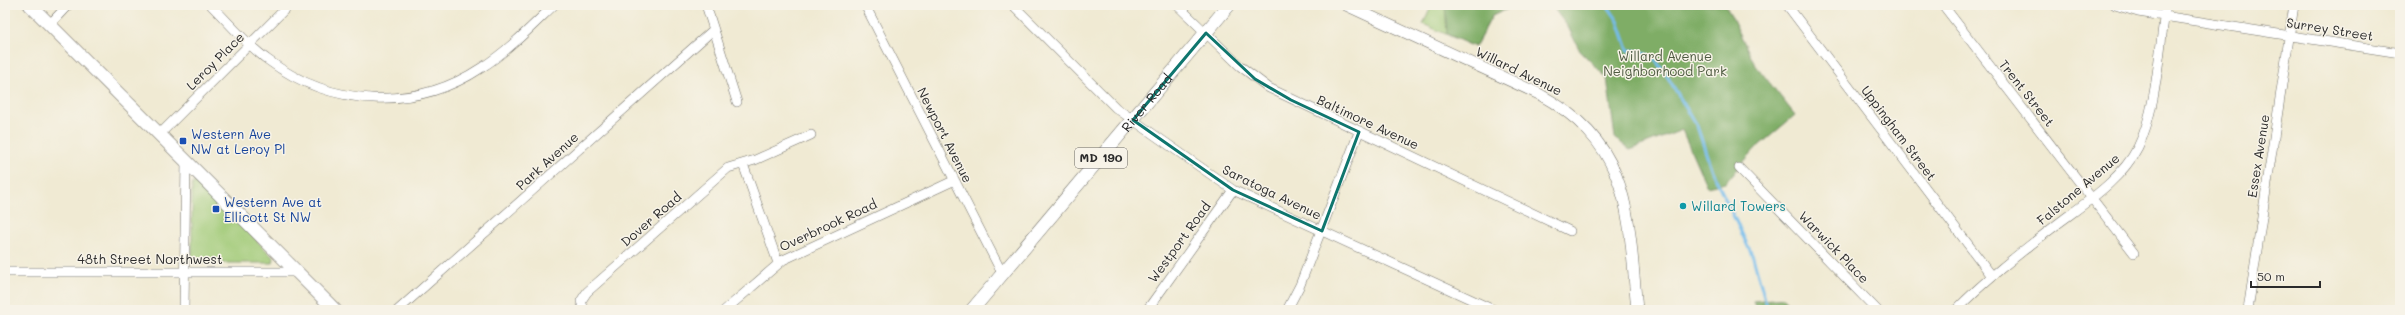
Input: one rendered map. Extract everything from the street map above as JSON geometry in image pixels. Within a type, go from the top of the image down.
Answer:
[{"type":"main road","points":[[30,5],[335,310]]},
{"type":"main road","name":"River Road","points":[[972,310],[1229,5]]},
{"type":"street","points":[[50,24],[68,5]]},
{"type":"street","points":[[211,5],[250,44],[279,68],[318,88],[357,98],[408,97],[441,89],[480,69],[497,57],[554,5]]},
{"type":"street","name":"Leroy Place","points":[[160,134],[289,5]]},
{"type":"street","points":[[706,5],[737,102]]},
{"type":"street","name":"Newport Avenue","points":[[865,5],[953,181],[1003,275]]},
{"type":"street","name":"Saratoga Avenue","points":[[1012,5],[1116,108],[1233,190],[1494,310]]},
{"type":"street","name":"Baltimore Avenue","points":[[1177,5],[1255,79],[1292,100],[1570,231]]},
{"type":"street","name":"Willard Avenue","points":[[1346,5],[1539,94],[1562,108],[1588,130],[1612,163],[1623,189],[1628,217],[1637,310]]},
{"type":"street","name":"Uppingham Street","points":[[1787,5],[1805,31],[1992,276]]},
{"type":"street","name":"Trent Street","points":[[1943,5],[2134,253]]},
{"type":"street","name":"Surrey Street","points":[[2115,5],[2138,12],[2400,53]]},
{"type":"street","name":"Falstone Avenue","points":[[1956,310],[1992,276],[2092,198],[2127,166],[2145,132],[2150,114],[2166,5]]},
{"type":"street","name":"Essex Avenue","points":[[2248,310],[2294,5]]},
{"type":"street","name":"Park Avenue","points":[[398,310],[714,30]]},
{"type":"street","points":[[1287,310],[1300,285],[1322,231],[1359,132]]},
{"type":"street","name":"Dover Road","points":[[584,310],[581,301],[588,292],[728,168],[743,164],[811,135]]},
{"type":"street","points":[[184,310],[186,160]]},
{"type":"street","points":[[743,164],[778,263]]},
{"type":"street","name":"Warwick Place","points":[[1739,168],[1876,310]]},
{"type":"street","name":"Overbrook Road","points":[[726,310],[778,263],[953,181]]},
{"type":"street","name":"Westport Road","points":[[1147,310],[1233,190]]},
{"type":"street","name":"48th Street Northwest","points":[[5,272],[296,272]]},
{"type":"highlighted area","points":[[1206,33],[1255,79],[1291,100],[1359,132],[1322,231],[1233,190],[1133,120]]},
{"type":"green space","points":[[1432,5],[1516,5],[1492,16],[1475,47],[1423,24]]},
{"type":"green space","points":[[1445,5],[1516,5],[1492,16],[1475,47],[1447,34]]},
{"type":"green space","name":"Willard Avenue Neighborhood Park","points":[[1551,5],[1726,5],[1754,63],[1795,115],[1755,149],[1725,183],[1707,187],[1682,130],[1630,150],[1615,138],[1607,78],[1580,51],[1568,27]]},
{"type":"green space","points":[[194,182],[199,183],[274,258],[273,263],[194,263],[192,259],[192,185]]},
{"type":"green space","points":[[1784,298],[1796,310],[1756,310],[1753,301]]},
{"type":"waterway","points":[[1607,5],[1618,21],[1628,50],[1642,52],[1653,58],[1664,71],[1697,126],[1712,171],[1753,257],[1768,310]]},
{"type":"place","name":"Western Ave NW at Leroy Pl","points":[[183,141]]},
{"type":"place","name":"Willard Towers","points":[[1683,206]]},
{"type":"place","name":"Western Ave at Ellicott St NW","points":[[216,209]]}]
